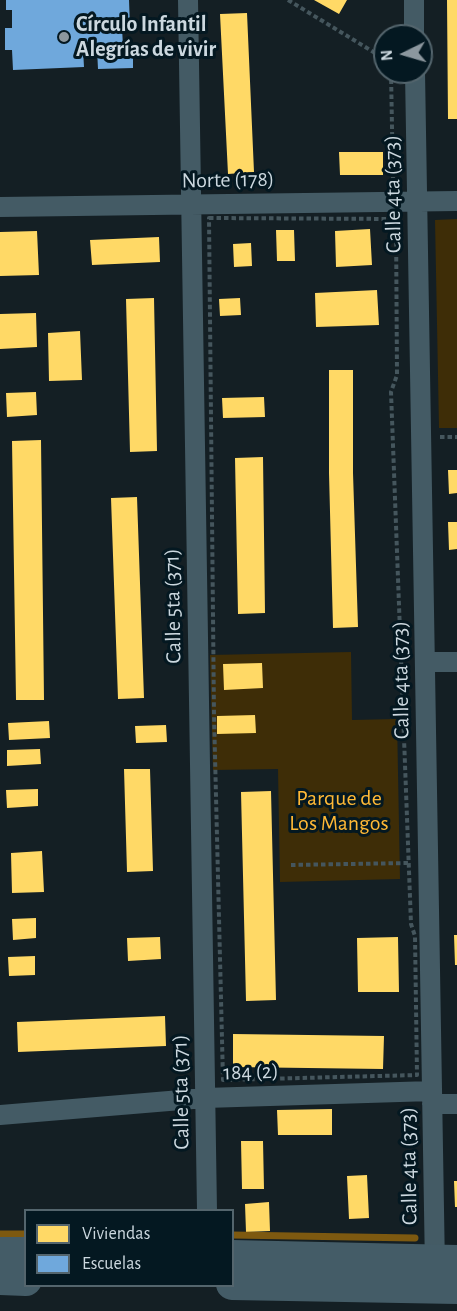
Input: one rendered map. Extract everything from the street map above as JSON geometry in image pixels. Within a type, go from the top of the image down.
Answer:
[{"type":"main road","points":[[0,1253],[24,1253]]},
{"type":"main road","points":[[234,1256],[446,1274]]},
{"type":"main road","points":[[234,1284],[446,1274]]},
{"type":"main road","points":[[0,1279],[24,1280]]},
{"type":"street","name":"Calle 5ta (371)","points":[[188,0],[207,1209]]},
{"type":"street","points":[[414,0],[414,24]]},
{"type":"street","name":"Calle 4ta (373)","points":[[415,84],[432,1097],[446,1274]]},
{"type":"street","name":"Norte (178)","points":[[0,207],[457,201]]},
{"type":"street","points":[[425,662],[457,662]]},
{"type":"street","name":"184 (2)","points":[[0,1115],[205,1098],[432,1097],[457,1104]]},
{"type":"path","points":[[288,0],[373,52]]},
{"type":"path","points":[[391,84],[393,189]]},
{"type":"path","points":[[209,218],[396,219],[397,375],[391,392],[408,863],[411,924],[415,936],[417,1075],[223,1080],[214,715],[209,218]]},
{"type":"path","points":[[291,865],[428,863]]},
{"type":"green space","points":[[457,219],[457,428],[439,428],[435,220]]},
{"type":"green space","name":"Parque de Los Mangos","points":[[351,652],[352,720],[397,719],[400,879],[280,882],[278,769],[213,770],[210,655]]},
{"type":"building: Viviendas","points":[[314,0],[347,0],[339,14]]},
{"type":"building: Viviendas","points":[[447,0],[457,0],[457,119],[448,119]]},
{"type":"building: Viviendas","points":[[247,13],[254,172],[228,174],[220,14]]},
{"type":"building: Viviendas","points":[[339,152],[383,152],[383,175],[340,175]]},
{"type":"building: Viviendas","points":[[370,229],[372,265],[336,267],[335,231]]},
{"type":"building: Viviendas","points":[[276,230],[294,230],[295,261],[277,261]]},
{"type":"building: Viviendas","points":[[37,231],[39,275],[0,276],[0,232]]},
{"type":"building: Viviendas","points":[[159,237],[160,262],[92,265],[90,240]]},
{"type":"building: Viviendas","points":[[251,243],[252,266],[234,267],[233,244]]},
{"type":"building: Viviendas","points":[[377,290],[379,325],[316,327],[315,293]]},
{"type":"building: Viviendas","points":[[154,298],[157,451],[130,452],[126,299]]},
{"type":"building: Viviendas","points":[[240,298],[241,315],[220,316],[219,299]]},
{"type":"building: Viviendas","points":[[36,313],[37,347],[0,349],[0,314]]},
{"type":"building: Viviendas","points":[[80,331],[82,380],[49,381],[48,333]]},
{"type":"building: Viviendas","points":[[329,370],[353,370],[353,473],[358,627],[333,628]]},
{"type":"building: Viviendas","points":[[36,392],[37,415],[7,417],[6,393]]},
{"type":"building: Viviendas","points":[[264,397],[265,417],[223,418],[222,398]]},
{"type":"building: Viviendas","points":[[41,440],[44,700],[16,700],[12,441]]},
{"type":"building: Viviendas","points":[[263,457],[265,613],[238,614],[235,458]]},
{"type":"building: Viviendas","points":[[448,470],[457,470],[457,493],[449,494]]},
{"type":"building: Viviendas","points":[[137,497],[144,698],[118,699],[111,498]]},
{"type":"building: Viviendas","points":[[448,522],[457,522],[457,549],[449,550]]},
{"type":"building: Viviendas","points":[[262,663],[263,688],[224,690],[223,664]]},
{"type":"building: Viviendas","points":[[255,715],[256,733],[217,734],[217,716]]},
{"type":"building: Viviendas","points":[[49,721],[50,738],[9,740],[8,723]]},
{"type":"building: Viviendas","points":[[166,725],[167,742],[136,743],[135,726]]},
{"type":"building: Viviendas","points":[[40,749],[41,764],[7,766],[7,750]]},
{"type":"building: Viviendas","points":[[124,769],[150,769],[153,871],[127,872]]},
{"type":"building: Viviendas","points":[[38,789],[38,806],[7,808],[6,790]]},
{"type":"building: Viviendas","points":[[271,791],[276,1000],[246,1001],[241,792]]},
{"type":"building: Viviendas","points":[[42,851],[44,892],[12,893],[11,853]]},
{"type":"building: Viviendas","points":[[36,918],[36,938],[13,940],[12,919]]},
{"type":"building: Viviendas","points":[[454,935],[457,935],[457,965],[455,965]]},
{"type":"building: Viviendas","points":[[160,937],[161,959],[128,961],[127,938]]},
{"type":"building: Viviendas","points":[[398,937],[399,992],[358,992],[357,938]]},
{"type":"building: Viviendas","points":[[35,956],[35,975],[9,976],[8,957]]},
{"type":"building: Viviendas","points":[[165,1016],[166,1046],[18,1052],[17,1022]]},
{"type":"building: Viviendas","points":[[233,1034],[384,1036],[383,1069],[233,1067]]},
{"type":"building: Viviendas","points":[[332,1109],[332,1135],[278,1135],[277,1110]]},
{"type":"building: Viviendas","points":[[241,1141],[263,1141],[264,1189],[242,1189]]},
{"type":"building: Viviendas","points":[[367,1175],[369,1218],[349,1219],[347,1176]]},
{"type":"building: Viviendas","points":[[454,1181],[457,1181],[457,1207],[455,1207]]},
{"type":"building: Viviendas","points":[[269,1202],[270,1231],[246,1232],[245,1204]]},
{"type":"building: Escuelas","name":"Círculo Infantil Alegrías de vivir","points":[[6,0],[129,0],[130,27],[122,27],[123,47],[133,46],[133,68],[98,69],[97,49],[83,49],[84,67],[13,70],[12,50],[5,50],[5,28],[12,28],[12,10],[6,10]]},
{"type":"waterway","points":[[0,1234],[24,1234]]},
{"type":"waterway","points":[[234,1235],[415,1238]]},
{"type":"place","name":"Círculo Infantil Alegrías de vivir","points":[[64,37]]}]
